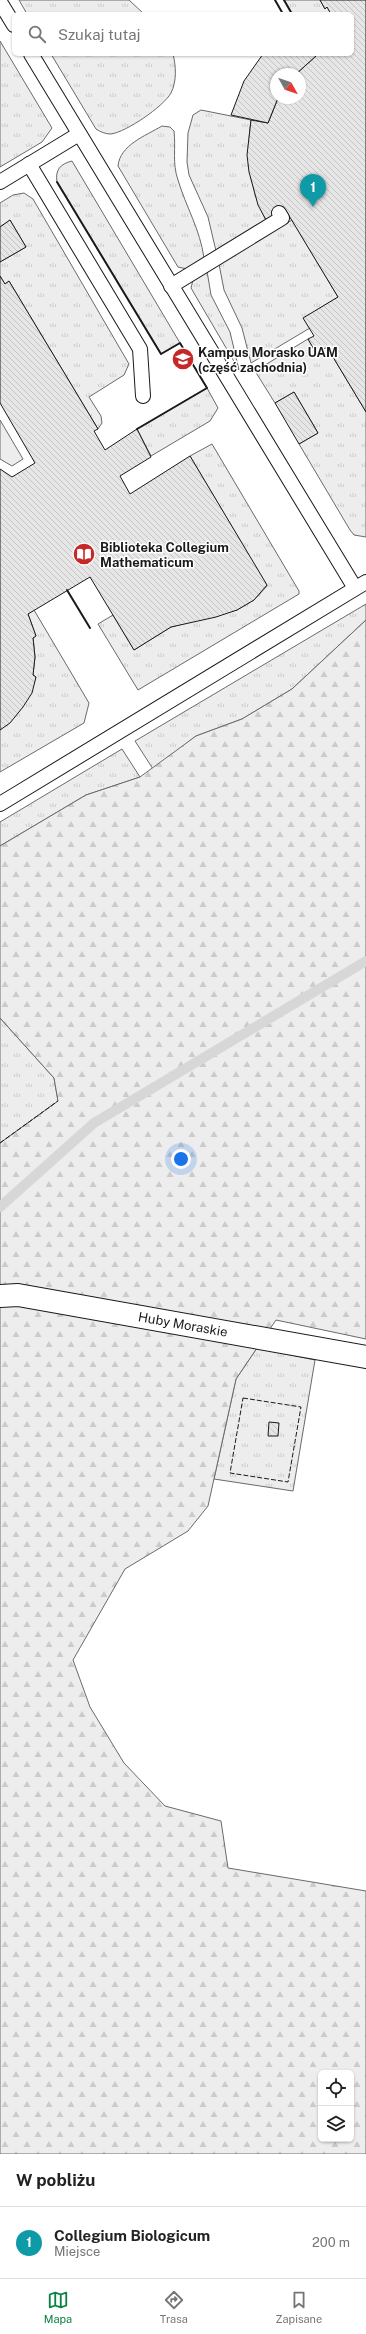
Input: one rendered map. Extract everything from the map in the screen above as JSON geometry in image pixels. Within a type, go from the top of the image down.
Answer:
[{"type":"street","name":"Huby Moraskie","points":[[0,1296],[18,1295],[366,1357]]},
{"type":"lane","points":[[0,2],[12,22]]},
{"type":"lane","points":[[0,804],[360,585],[171,286],[32,56]]},
{"type":"lane","points":[[0,182],[79,134]]},
{"type":"lane","points":[[29,164],[140,349],[143,396]]},
{"type":"lane","points":[[171,286],[282,218],[279,213]]},
{"type":"green space","points":[[19,0],[129,0],[142,12],[26,12]]},
{"type":"green space","points":[[284,0],[320,0],[325,9],[327,7],[330,12],[291,12]]},
{"type":"green space","points":[[0,41],[52,128],[42,142],[0,167]]},
{"type":"green space","points":[[52,56],[173,56],[175,79],[171,93],[167,99],[144,118],[126,129],[111,134],[101,132],[96,129]]},
{"type":"green space","points":[[201,110],[251,120],[249,147],[250,172],[252,184],[260,208],[266,220],[216,251],[208,217],[189,175],[187,162],[188,133],[193,115]]},
{"type":"green space","points":[[162,126],[170,127],[174,131],[176,174],[199,237],[204,258],[187,269],[178,267],[118,166],[123,152],[128,147]]},
{"type":"green space","points":[[72,161],[180,343],[161,354],[57,182],[59,168]]},
{"type":"green space","points":[[24,193],[33,199],[129,364],[124,375],[89,397],[101,416],[102,423],[98,429],[9,281],[5,284],[0,276],[0,262],[26,247],[10,220],[0,227],[0,203],[13,195]]},
{"type":"green space","points":[[292,220],[338,297],[304,318],[310,328],[251,363],[242,328],[224,290],[219,264]]},
{"type":"green space","points":[[207,271],[211,295],[230,332],[239,370],[191,288],[193,280]]},
{"type":"green space","points":[[308,339],[316,353],[327,347],[366,412],[366,537],[354,535],[350,530],[299,444],[318,433],[294,392],[275,403],[255,371]]},
{"type":"green space","points":[[207,388],[218,408],[210,421],[151,456],[137,429]]},
{"type":"green space","points":[[0,420],[23,459],[12,466],[0,459]]},
{"type":"green space","points":[[212,444],[299,591],[299,594],[138,690],[98,624],[113,615],[134,650],[171,627],[237,610],[254,600],[267,586],[190,456]]},
{"type":"green space","points":[[366,604],[366,620],[292,689],[242,719],[196,736],[153,769],[135,741]]},
{"type":"green space","points":[[34,610],[89,703],[84,723],[0,772],[0,730],[13,719],[27,700],[36,677],[33,675],[35,657],[33,638],[36,636],[28,614]]},
{"type":"green space","points":[[366,620],[366,1339],[276,1320],[236,1379],[208,1506],[188,1531],[125,1569],[73,1660],[90,1707],[124,1763],[165,1806],[221,1821],[228,1868],[366,1891],[366,2154],[0,2154],[0,1143],[58,1101],[54,1078],[0,1018],[0,846],[86,795],[140,777],[196,736],[242,719],[292,689]]},
{"type":"green space","points":[[122,749],[140,777],[86,795],[0,846],[0,822]]},
{"type":"green space","points":[[0,1018],[54,1078],[58,1101],[0,1143]]},
{"type":"green space","points":[[257,1348],[315,1360],[293,1491],[214,1479],[236,1379]]},
{"type":"building","points":[[320,0],[366,0],[366,412],[327,347],[316,353],[308,339],[314,336],[303,318],[338,297],[285,209],[266,220],[258,205],[249,172],[247,155],[251,120],[268,123],[276,104],[306,104],[306,68],[303,68],[316,56],[354,56],[354,12],[330,12],[327,7],[325,9]]},
{"type":"building","points":[[262,56],[316,56],[303,68],[270,68],[270,104],[276,104],[268,123],[231,115],[244,81]]},
{"type":"building","points":[[10,220],[26,247],[0,262],[0,227]]},
{"type":"building","points":[[0,276],[5,284],[9,281],[98,429],[94,431],[105,450],[137,429],[151,457],[120,476],[130,494],[190,456],[267,585],[254,600],[237,610],[216,617],[171,627],[134,650],[90,577],[28,614],[36,636],[33,638],[35,657],[33,675],[36,677],[32,693],[23,707],[10,723],[0,730],[0,469],[12,477],[35,463],[0,403]]},
{"type":"building","points":[[294,392],[318,433],[299,444],[275,403]]},
{"type":"building","points":[[269,1422],[279,1423],[278,1436],[268,1436]]},
{"type":"waterway","points":[[0,1207],[94,1123],[366,961]]},
{"type":"fence","points":[[0,1143],[58,1101]]},
{"type":"fence","points":[[243,1398],[301,1407],[288,1482],[230,1473],[243,1398]]},
{"type":"wall","points":[[275,0],[282,12]]},
{"type":"wall","points":[[284,0],[291,12]]},
{"type":"wall","points":[[57,182],[161,354],[180,343],[207,388],[137,429]]},
{"type":"wall","points":[[67,590],[90,628]]},
{"type":"place","name":"Collegium Biologicum","points":[[313,207]]},
{"type":"place","name":"Kampus Morasko UAM (część zachodnia)","points":[[183,359]]},
{"type":"place","name":"Biblioteka Collegium Mathematicum","points":[[84,554]]}]
